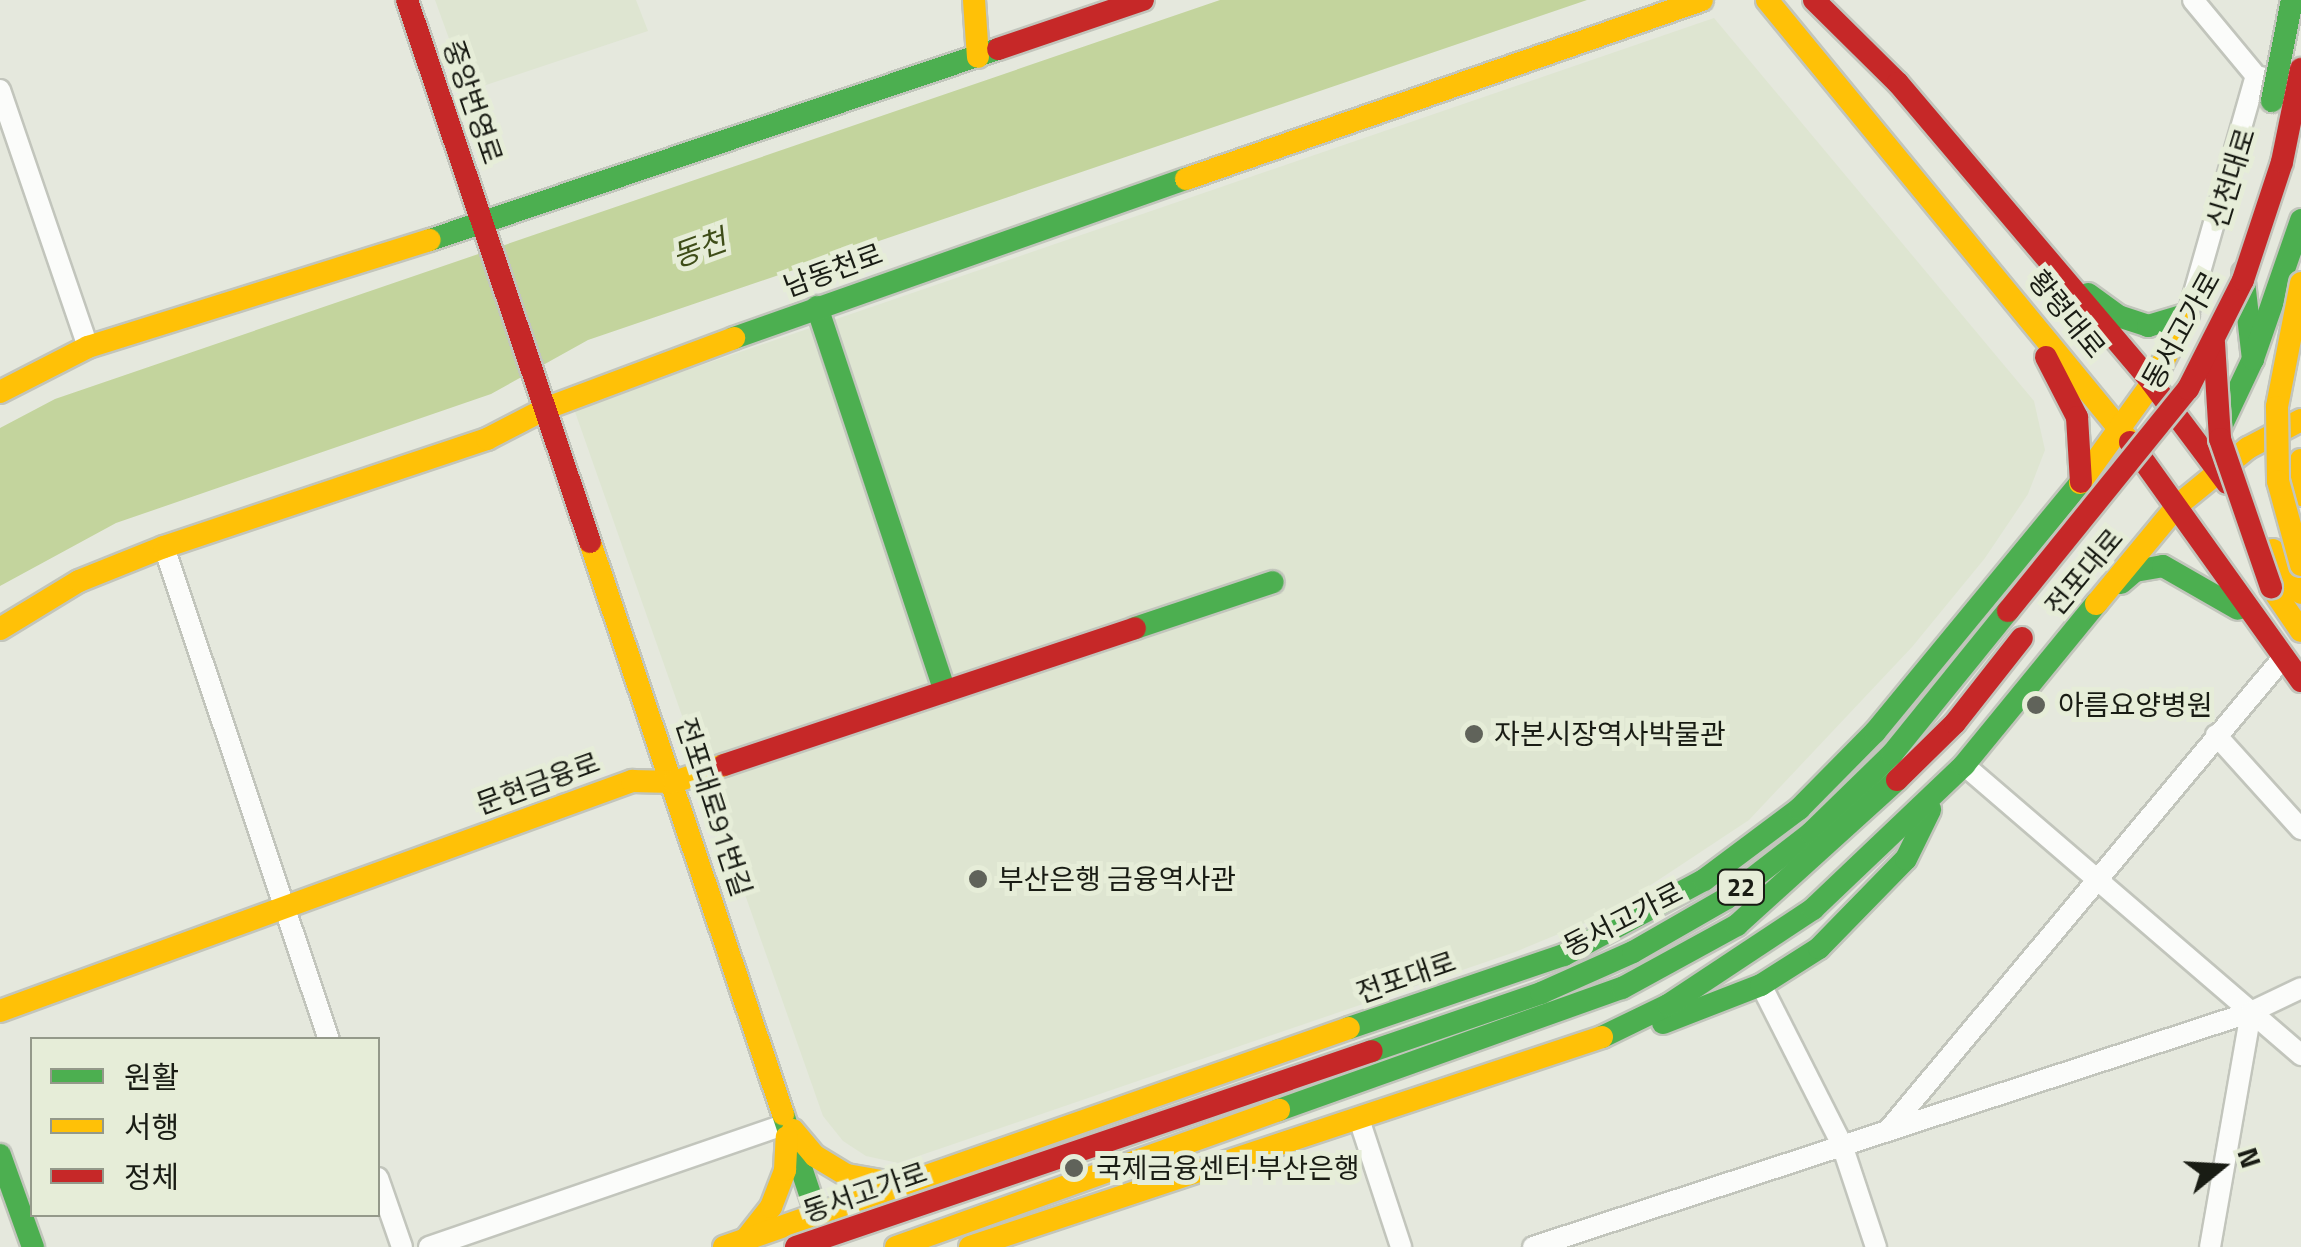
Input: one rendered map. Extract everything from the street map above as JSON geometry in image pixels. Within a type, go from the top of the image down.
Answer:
[{"type":"main road","name":"중앙번영로","points":[[406,0],[544,397]]},
{"type":"main road","points":[[974,0],[978,57]]},
{"type":"main road","points":[[0,392],[88,347],[484,224],[1143,0]]},
{"type":"main road","name":"남동천로","points":[[0,630],[80,582],[164,547],[488,439],[544,397],[818,307],[1702,0]]},
{"type":"main road","name":"황령대로","points":[[1767,0],[2120,428],[2301,681]]},
{"type":"main road","name":"황령대로","points":[[1814,0],[1898,83],[2038,256],[2158,392],[2213,463],[2301,592]]},
{"type":"main road","points":[[1844,0],[1881,46],[1898,83]]},
{"type":"main road","points":[[2292,0],[2262,156],[2216,310],[2214,354],[2220,439],[2235,495],[2271,587],[2301,631]]},
{"type":"main road","name":"신천대로","points":[[2253,360],[2240,250],[2272,164],[2294,75],[2301,16]]},
{"type":"main road","name":"동서고가로","points":[[796,1247],[1541,993],[1633,952],[1727,898],[1810,833],[1892,754],[2188,389],[2244,280],[2282,162],[2294,75]]},
{"type":"main road","name":"동서고가로","points":[[2104,534],[2210,399],[2262,290],[2301,172]]},
{"type":"main road","points":[[2178,505],[2213,463],[2301,220]]},
{"type":"main road","points":[[2038,256],[2118,316],[2148,326],[2171,324],[2188,314]]},
{"type":"main road","points":[[2301,282],[2276,408],[2278,481],[2301,565]]},
{"type":"main road","points":[[2015,297],[2077,418],[2080,482]]},
{"type":"main road","points":[[818,307],[945,691]]},
{"type":"main road","name":"전포대로","points":[[734,1244],[892,1182],[1564,955],[1680,895],[1798,809],[1875,732],[1998,588],[2120,428],[2158,392],[2188,314]]},
{"type":"main road","points":[[2158,392],[2301,348]]},
{"type":"main road","name":"전포대로91번길","points":[[544,397],[828,1247]]},
{"type":"main road","points":[[2213,463],[2301,420]]},
{"type":"main road","points":[[2301,460],[2301,495]]},
{"type":"main road","name":"전포대로","points":[[1602,1037],[1668,1006],[1813,909],[1964,765],[2178,505]]},
{"type":"main road","points":[[2096,604],[2135,570],[2162,566],[2218,592],[2262,630]]},
{"type":"main road","name":"문현금융로","points":[[0,1011],[632,780],[674,782],[1273,582]]},
{"type":"main road","name":"동서고가로","points":[[896,1247],[1544,1021],[1638,979],[1736,925],[1882,802],[2033,624]]},
{"type":"main road","points":[[970,1247],[1360,1122],[1602,1037],[1652,1027],[1761,985],[1819,948],[1876,895],[1925,827],[1934,796]]},
{"type":"main road","points":[[787,1124],[815,1156],[847,1175],[892,1182]]},
{"type":"main road","points":[[734,1244],[771,1207],[785,1170],[787,1124]]},
{"type":"main road","points":[[991,1149],[961,1190],[974,1226],[1000,1239]]},
{"type":"main road","points":[[0,1155],[33,1247]]},
{"type":"street","points":[[2193,0],[2256,76]]},
{"type":"street","points":[[2256,76],[2294,75]]},
{"type":"street","points":[[2188,314],[2256,76]]},
{"type":"street","points":[[0,90],[88,347]]},
{"type":"street","points":[[164,547],[328,1037]]},
{"type":"street","points":[[1889,1129],[2282,659]]},
{"type":"street","points":[[2216,735],[2301,830]]},
{"type":"street","points":[[1964,765],[2301,1055]]},
{"type":"street","points":[[1761,985],[1842,1145],[1876,1247]]},
{"type":"street","points":[[1533,1247],[2251,1012],[2301,988]]},
{"type":"street","points":[[2210,1247],[2251,1012]]},
{"type":"street","points":[[1360,1122],[1401,1247]]},
{"type":"street","points":[[429,1247],[787,1124]]},
{"type":"street","points":[[380,1184],[402,1247]]},
{"type":"shaded area","points":[[435,0],[636,0],[648,31],[468,91]]},
{"type":"shaded area","points":[[1714,18],[2034,401],[2045,450],[2028,494],[1985,558],[1912,647],[1749,820],[1607,914],[1515,952],[898,1163],[866,1156],[843,1141],[823,1116],[574,409]]},
{"type":"water","name":"동천","points":[[1220,0],[1587,0],[588,340],[491,394],[116,523],[0,586],[0,428],[55,399]]},
{"type":"traffic: fast","points":[[2272,101],[2292,0]]},
{"type":"traffic: fast","points":[[430,240],[998,49]]},
{"type":"traffic: fast","points":[[734,338],[1186,179]]},
{"type":"traffic: fast","points":[[2218,433],[2253,359],[2301,220]]},
{"type":"traffic: fast","points":[[2243,273],[2253,359]]},
{"type":"traffic: fast","points":[[2088,294],[2118,316],[2148,326],[2188,314]]},
{"type":"traffic: fast","points":[[817,307],[945,691]]},
{"type":"traffic: fast","points":[[1564,955],[1704,880],[1799,809],[1875,732],[2080,483]]},
{"type":"traffic: fast","points":[[2121,583],[2135,571],[2163,566],[2238,609]]},
{"type":"traffic: fast","points":[[1135,628],[1273,582]]},
{"type":"traffic: fast","points":[[1602,1037],[1668,1005],[1813,909],[1964,765],[2096,604]]},
{"type":"traffic: fast","points":[[1372,1051],[1541,993],[1633,952],[1727,898],[1811,833],[1892,754],[2008,611]]},
{"type":"traffic: fast","points":[[1279,1110],[1622,988],[1737,925],[1897,780]]},
{"type":"traffic: fast","points":[[1663,1023],[1761,985],[1819,948],[1906,859],[1930,810]]},
{"type":"traffic: fast","points":[[1349,1028],[1564,955]]},
{"type":"traffic: fast","points":[[783,1114],[823,1233]]},
{"type":"traffic: fast","points":[[0,1155],[33,1247]]},
{"type":"traffic: slow","points":[[974,0],[978,57]]},
{"type":"traffic: slow","points":[[1186,179],[1702,0]]},
{"type":"traffic: slow","points":[[1767,0],[2130,442]]},
{"type":"traffic: slow","points":[[0,392],[88,347],[430,240]]},
{"type":"traffic: slow","points":[[2301,283],[2277,407],[2278,481],[2301,565]]},
{"type":"traffic: slow","points":[[2080,483],[2152,383],[2188,314]]},
{"type":"traffic: slow","points":[[0,629],[79,581],[164,547],[487,439],[547,408],[734,338]]},
{"type":"traffic: slow","points":[[2096,604],[2178,505],[2248,448],[2301,420]]},
{"type":"traffic: slow","points":[[2301,460],[2301,495]]},
{"type":"traffic: slow","points":[[590,542],[783,1114]]},
{"type":"traffic: slow","points":[[2273,550],[2301,593]]},
{"type":"traffic: slow","points":[[2271,587],[2301,631]]},
{"type":"traffic: slow","points":[[0,1011],[632,781],[674,782],[724,765]]},
{"type":"traffic: slow","points":[[724,1247],[1349,1028]]},
{"type":"traffic: slow","points":[[970,1247],[1602,1037]]},
{"type":"traffic: slow","points":[[896,1247],[1279,1110]]},
{"type":"traffic: slow","points":[[793,1130],[815,1156],[847,1175],[892,1183]]},
{"type":"traffic: slow","points":[[745,1240],[771,1207],[785,1170],[787,1137]]},
{"type":"traffic: jam","points":[[407,0],[590,542]]},
{"type":"traffic: jam","points":[[998,49],[1143,0]]},
{"type":"traffic: jam","points":[[1814,0],[1898,83],[2152,383],[2227,483]]},
{"type":"traffic: jam","points":[[2008,611],[2188,389],[2243,280],[2282,162],[2301,69]]},
{"type":"traffic: jam","points":[[2214,343],[2220,439],[2271,587]]},
{"type":"traffic: jam","points":[[2046,357],[2077,417],[2081,482]]},
{"type":"traffic: jam","points":[[2130,442],[2301,681]]},
{"type":"traffic: jam","points":[[724,765],[1135,628]]},
{"type":"traffic: jam","points":[[1897,780],[1955,723],[2022,638]]},
{"type":"traffic: jam","points":[[796,1247],[1372,1051]]},
{"type":"place","name":"아름요양병원","points":[[2036,705]]},
{"type":"place","name":"자본시장역사박물관","points":[[1474,734]]},
{"type":"place","name":"부산은행 금융역사관","points":[[978,879]]},
{"type":"place","name":"국제금융센터·부산은행","points":[[1074,1168]]}]
